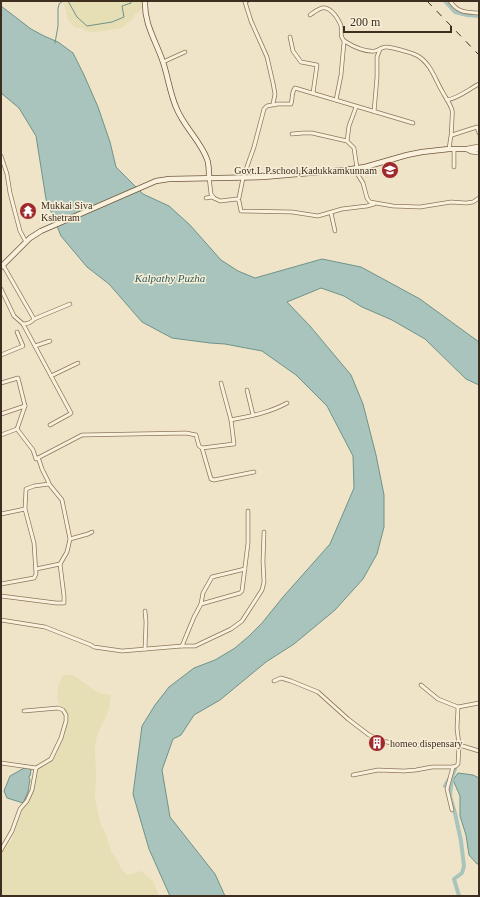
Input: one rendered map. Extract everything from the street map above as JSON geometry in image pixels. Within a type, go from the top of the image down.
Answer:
[{"type":"main road","points":[[145,1],[148,25],[163,62],[176,107],[187,127],[201,146],[208,160],[209,177]]},
{"type":"main road","points":[[2,266],[26,242],[41,230],[156,181],[209,177],[243,178],[337,171],[366,167],[422,152],[452,149],[477,149]]},
{"type":"street","points":[[239,198],[243,178],[254,147],[264,110],[267,106],[274,104],[275,94],[267,57],[251,22],[245,2],[247,1]]},
{"type":"street","points":[[450,1],[454,7],[461,11],[479,13]]},
{"type":"street","points":[[310,15],[324,7],[327,8],[334,14],[341,26],[340,35],[344,42],[341,75],[336,100]]},
{"type":"street","points":[[290,37],[293,51],[301,62],[317,65],[313,94]]},
{"type":"street","points":[[344,42],[366,50],[373,51],[386,47],[411,53],[426,62],[452,111],[452,149],[454,166]]},
{"type":"street","points":[[374,112],[377,57],[380,49]]},
{"type":"street","points":[[163,62],[184,52]]},
{"type":"street","points":[[447,100],[454,99],[479,84]]},
{"type":"street","points":[[274,105],[291,104],[292,91],[295,88],[414,123]]},
{"type":"street","points":[[347,141],[349,126],[356,106]]},
{"type":"street","points":[[452,135],[477,127],[479,133]]},
{"type":"street","points":[[292,134],[312,133],[347,141],[354,148],[358,174],[370,202],[393,206],[420,206],[451,202],[466,203],[473,202],[479,198]]},
{"type":"street","points":[[465,150],[470,147],[479,146]]},
{"type":"street","points":[[465,150],[479,153]]},
{"type":"street","points":[[1,156],[7,174],[10,193],[20,231],[26,242]]},
{"type":"street","points":[[209,177],[211,194],[214,198]]},
{"type":"street","points":[[206,198],[212,197],[220,201],[237,199],[242,211],[292,212],[318,216],[376,203]]},
{"type":"street","points":[[331,213],[335,231]]},
{"type":"street","points":[[2,266],[34,319]]},
{"type":"street","points":[[1,289],[14,316],[23,324],[71,414],[50,425]]},
{"type":"street","points":[[23,324],[27,324],[34,319],[70,304]]},
{"type":"street","points":[[1,354],[23,346],[17,332]]},
{"type":"street","points":[[35,346],[50,341]]},
{"type":"street","points":[[51,376],[78,363]]},
{"type":"street","points":[[1,383],[18,378],[25,406],[17,428],[1,434]]},
{"type":"street","points":[[202,448],[234,444],[231,420],[222,383]]},
{"type":"street","points":[[247,390],[253,416]]},
{"type":"street","points":[[231,420],[270,411],[287,403]]},
{"type":"street","points":[[1,414],[25,406]]},
{"type":"street","points":[[1,596],[64,603],[60,564],[67,552],[70,539],[62,500],[49,484],[39,460],[37,458],[36,459],[33,450],[17,428]]},
{"type":"street","points":[[37,458],[82,435],[186,433],[196,435],[199,446],[202,448],[211,480],[254,472]]},
{"type":"street","points":[[1,584],[34,578],[36,574],[34,544],[25,509],[26,489],[34,486],[49,484]]},
{"type":"street","points":[[1,514],[25,509]]},
{"type":"street","points":[[201,604],[240,593],[242,591],[248,543],[248,511]]},
{"type":"street","points":[[70,539],[92,532]]},
{"type":"street","points":[[1,620],[46,627],[91,644],[94,647],[122,651],[195,646],[231,629],[242,621],[262,590],[264,582],[264,532]]},
{"type":"street","points":[[36,569],[60,564]]},
{"type":"street","points":[[182,646],[201,604],[203,593],[212,577],[244,569]]},
{"type":"street","points":[[145,611],[145,649]]},
{"type":"street","points":[[274,681],[281,678],[318,692],[348,719],[369,735],[383,741],[395,744],[412,745],[459,745],[479,751]]},
{"type":"street","points":[[421,685],[438,699],[458,707],[479,703]]},
{"type":"street","points":[[353,775],[378,770],[404,771],[432,767],[456,766],[458,764],[459,745],[457,728],[458,707]]},
{"type":"street","points":[[1,763],[36,768],[51,758],[61,738],[66,721],[66,715],[63,710],[58,708],[24,711]]},
{"type":"street","points":[[452,810],[447,789],[453,767]]},
{"type":"street","points":[[1,850],[12,831],[20,809],[28,801],[32,790],[36,768]]},
{"type":"shaded area","points":[[62,1],[142,1],[142,8],[134,15],[132,20],[121,28],[90,32],[85,31],[82,28],[75,28],[67,18],[66,10]]},
{"type":"shaded area","points":[[63,675],[73,675],[94,690],[103,694],[111,695],[109,709],[97,735],[95,748],[95,799],[101,826],[105,832],[111,851],[121,869],[127,875],[141,871],[153,881],[159,896],[1,896],[1,855],[12,840],[22,809],[27,803],[38,765],[52,759],[57,752],[67,724],[66,717],[57,699],[58,687]]},
{"type":"water","name":"Kalpathy Puzha","points":[[1,6],[31,29],[58,42],[73,53],[98,107],[110,142],[116,167],[143,194],[169,206],[190,225],[221,260],[238,271],[255,278],[322,259],[361,267],[420,299],[479,342],[479,385],[466,379],[425,339],[392,320],[362,307],[344,296],[321,288],[287,302],[310,326],[351,375],[363,404],[376,455],[384,495],[384,527],[377,554],[363,579],[335,610],[294,644],[266,662],[220,700],[194,715],[181,735],[173,739],[162,770],[170,817],[215,874],[225,896],[170,896],[149,849],[133,794],[142,726],[155,705],[169,687],[194,668],[215,660],[235,648],[249,636],[330,544],[354,488],[353,456],[327,406],[296,375],[262,351],[225,344],[172,338],[142,322],[109,284],[87,267],[61,236],[46,199],[36,136],[19,108],[1,93]]},
{"type":"water","points":[[26,767],[31,770],[28,792],[23,803],[7,798],[4,791],[10,776]]},
{"type":"water","points":[[458,773],[473,775],[479,778],[479,864],[477,864],[469,855],[466,835],[460,816],[460,796],[453,780]]},
{"type":"waterway","points":[[55,43],[58,26],[58,9],[59,4],[63,1]]},
{"type":"waterway","points":[[67,1],[77,17],[87,26],[112,22],[124,17],[122,6],[131,3],[131,1]]},
{"type":"waterway","points":[[445,1],[455,12],[479,16]]},
{"type":"waterway","points":[[445,786],[455,769],[452,777],[450,796],[461,841],[464,866],[462,873],[454,879],[459,896]]},
{"type":"railway","points":[[427,1],[479,55]]},
{"type":"place","name":"Govt.L.P.school,Kadukkamkunnam","points":[[390,170]]},
{"type":"place","name":"Mukkai Siva Kshetram","points":[[28,211]]},
{"type":"place","name":"homeo dispensary","points":[[377,743]]}]
